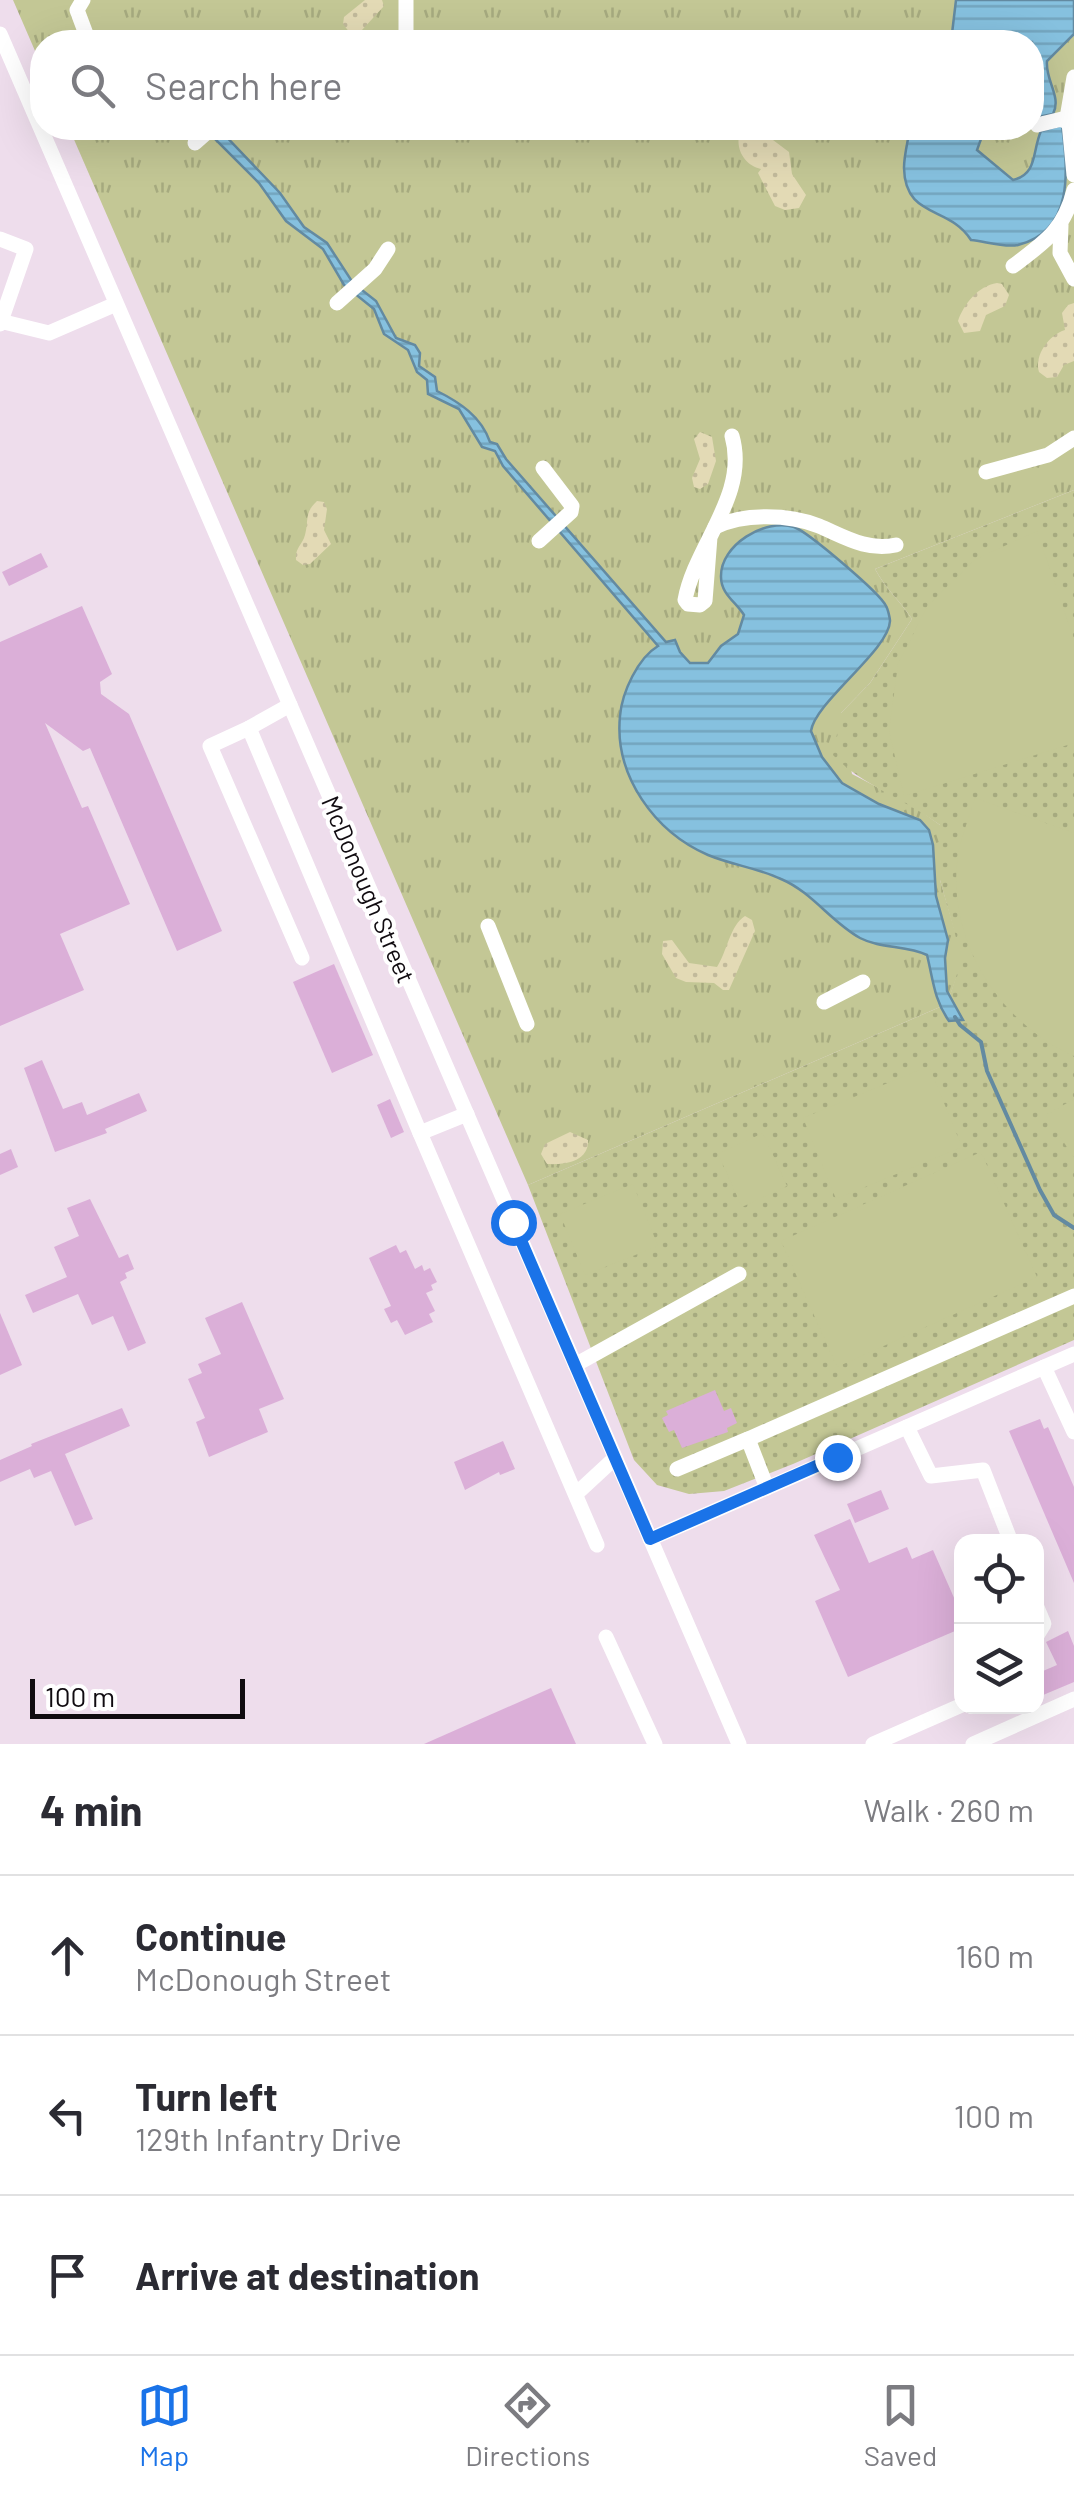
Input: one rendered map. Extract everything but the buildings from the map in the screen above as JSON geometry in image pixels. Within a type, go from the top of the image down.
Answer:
[{"type":"street","points":[[83,0],[77,10],[84,30]]},
{"type":"street","points":[[406,0],[406,30]]},
{"type":"street","name":"McDonough Street","points":[[0,34],[30,104]]},
{"type":"street","points":[[1074,77],[1069,92],[1068,123],[1074,175]]},
{"type":"street","points":[[1044,124],[1062,120],[1068,123]]},
{"type":"street","name":"McDonough Street","points":[[46,140],[739,1744]]},
{"type":"street","points":[[1074,190],[1061,225],[1060,253],[1074,279]]},
{"type":"street","points":[[1013,266],[1061,225]]},
{"type":"street","points":[[0,239],[26,248],[0,322],[49,333],[116,304]]},
{"type":"street","points":[[342,298],[382,262],[388,249]]},
{"type":"street","points":[[732,436],[734,475],[713,532],[732,521],[774,517],[803,521],[870,546],[896,545]]},
{"type":"street","points":[[986,472],[1048,455],[1074,438]]},
{"type":"street","points":[[544,468],[571,502],[572,509],[544,537]]},
{"type":"street","points":[[290,706],[210,746],[302,958]]},
{"type":"street","points":[[248,728],[598,1545]]},
{"type":"street","points":[[488,926],[526,1024]]},
{"type":"street","points":[[824,1002],[862,982]]},
{"type":"street","points":[[420,1133],[466,1114]]},
{"type":"street","points":[[575,1365],[739,1274]]},
{"type":"street","points":[[677,1469],[1074,1296]]},
{"type":"street","points":[[650,1539],[1074,1354]]},
{"type":"street","points":[[1044,1367],[1074,1432]]},
{"type":"street","points":[[907,1427],[932,1476],[983,1470],[1009,1534]]},
{"type":"street","points":[[748,1440],[768,1488]]},
{"type":"street","points":[[576,1494],[615,1458]]},
{"type":"street","points":[[606,1637],[655,1744]]},
{"type":"street","points":[[972,1744],[1074,1699]]},
{"type":"street","points":[[873,1744],[954,1709]]},
{"type":"green space","points":[[13,0],[1074,0],[1074,490],[875,569],[912,619],[870,683],[841,713],[852,774],[915,807],[940,825],[940,880],[963,959],[947,1004],[528,1185],[74,140],[1044,140],[1044,30],[30,30],[30,39]]},
{"type":"green space","points":[[1074,490],[1074,1340],[724,1491],[689,1494],[657,1485],[634,1460],[528,1185],[947,1004],[962,959],[940,880],[940,825],[857,775],[833,755],[841,713],[870,683],[912,619],[875,569]]},
{"type":"green space","points":[[1037,531],[1074,640],[1074,743],[904,796],[889,731],[898,664],[928,605],[976,559]]},
{"type":"green space","points":[[975,798],[1074,833],[1074,1056],[1021,1021],[982,972],[968,943],[959,913],[956,881],[959,849]]},
{"type":"green space","points":[[929,1066],[962,1147],[836,1199],[803,1118]]},
{"type":"green space","points":[[1074,1099],[1074,1158],[1046,1115]]},
{"type":"green space","points":[[763,1133],[787,1186],[742,1207],[718,1154]]},
{"type":"green space","points":[[981,1152],[1037,1277],[837,1367],[781,1241]]},
{"type":"green space","points":[[633,1184],[658,1246],[585,1275],[560,1214]]},
{"type":"sand","points":[[365,0],[382,0],[384,6],[362,30],[348,30],[344,17]]},
{"type":"sand","points":[[773,140],[789,152],[792,174],[806,195],[799,208],[785,210],[775,206],[758,173],[761,169],[747,161],[738,142]]},
{"type":"sand","points":[[997,283],[1009,295],[1005,306],[986,315],[980,331],[964,333],[958,321],[964,308],[978,292]]},
{"type":"sand","points":[[1074,303],[1074,361],[1064,365],[1057,377],[1047,378],[1039,372],[1041,353],[1053,336],[1065,330],[1062,313]]},
{"type":"sand","points":[[700,432],[712,437],[716,461],[708,484],[700,489],[694,487],[692,478],[700,459],[694,439]]},
{"type":"sand","points":[[317,501],[324,502],[327,509],[324,530],[331,544],[310,564],[303,565],[296,560],[297,552],[309,513]]},
{"type":"sand","points":[[745,916],[752,920],[755,931],[729,990],[714,983],[676,978],[662,954],[663,941],[672,940],[689,963],[717,967],[736,926]]},
{"type":"sand","points":[[570,1132],[588,1140],[584,1153],[568,1163],[547,1164],[541,1154],[545,1144]]},
{"type":"water","points":[[956,0],[1074,0],[1074,34],[1047,61],[1056,101],[1053,114],[1044,116],[1044,30],[952,30]]},
{"type":"water","points":[[1062,125],[1065,179],[1058,213],[1036,238],[1018,245],[971,240],[951,221],[920,204],[906,184],[908,140],[981,140],[977,150],[1013,180],[1027,173],[1038,140],[1044,140],[1044,130]]},
{"type":"water","points":[[216,140],[229,140],[280,193],[304,227],[327,243],[353,283],[376,301],[396,338],[415,345],[420,353],[419,366],[435,377],[437,391],[475,417],[490,442],[497,444],[666,642],[675,640],[690,663],[708,663],[721,646],[738,634],[744,615],[723,588],[723,565],[736,545],[758,530],[782,525],[802,531],[881,599],[890,618],[886,633],[825,706],[811,731],[822,757],[842,783],[879,804],[920,820],[929,830],[936,896],[948,940],[947,991],[963,1020],[949,1021],[944,1013],[927,955],[860,938],[792,885],[708,855],[655,817],[631,780],[624,760],[620,716],[632,676],[658,646],[503,466],[495,451],[482,447],[459,409],[428,394],[427,380],[417,372],[408,350],[384,334],[374,309],[344,285],[323,249],[286,221],[259,183]]},
{"type":"waterway","points":[[955,1017],[981,1042],[987,1071],[1054,1215],[1074,1228]]},
{"type":"route","points":[[513,1222],[650,1539],[837,1457]]}]
